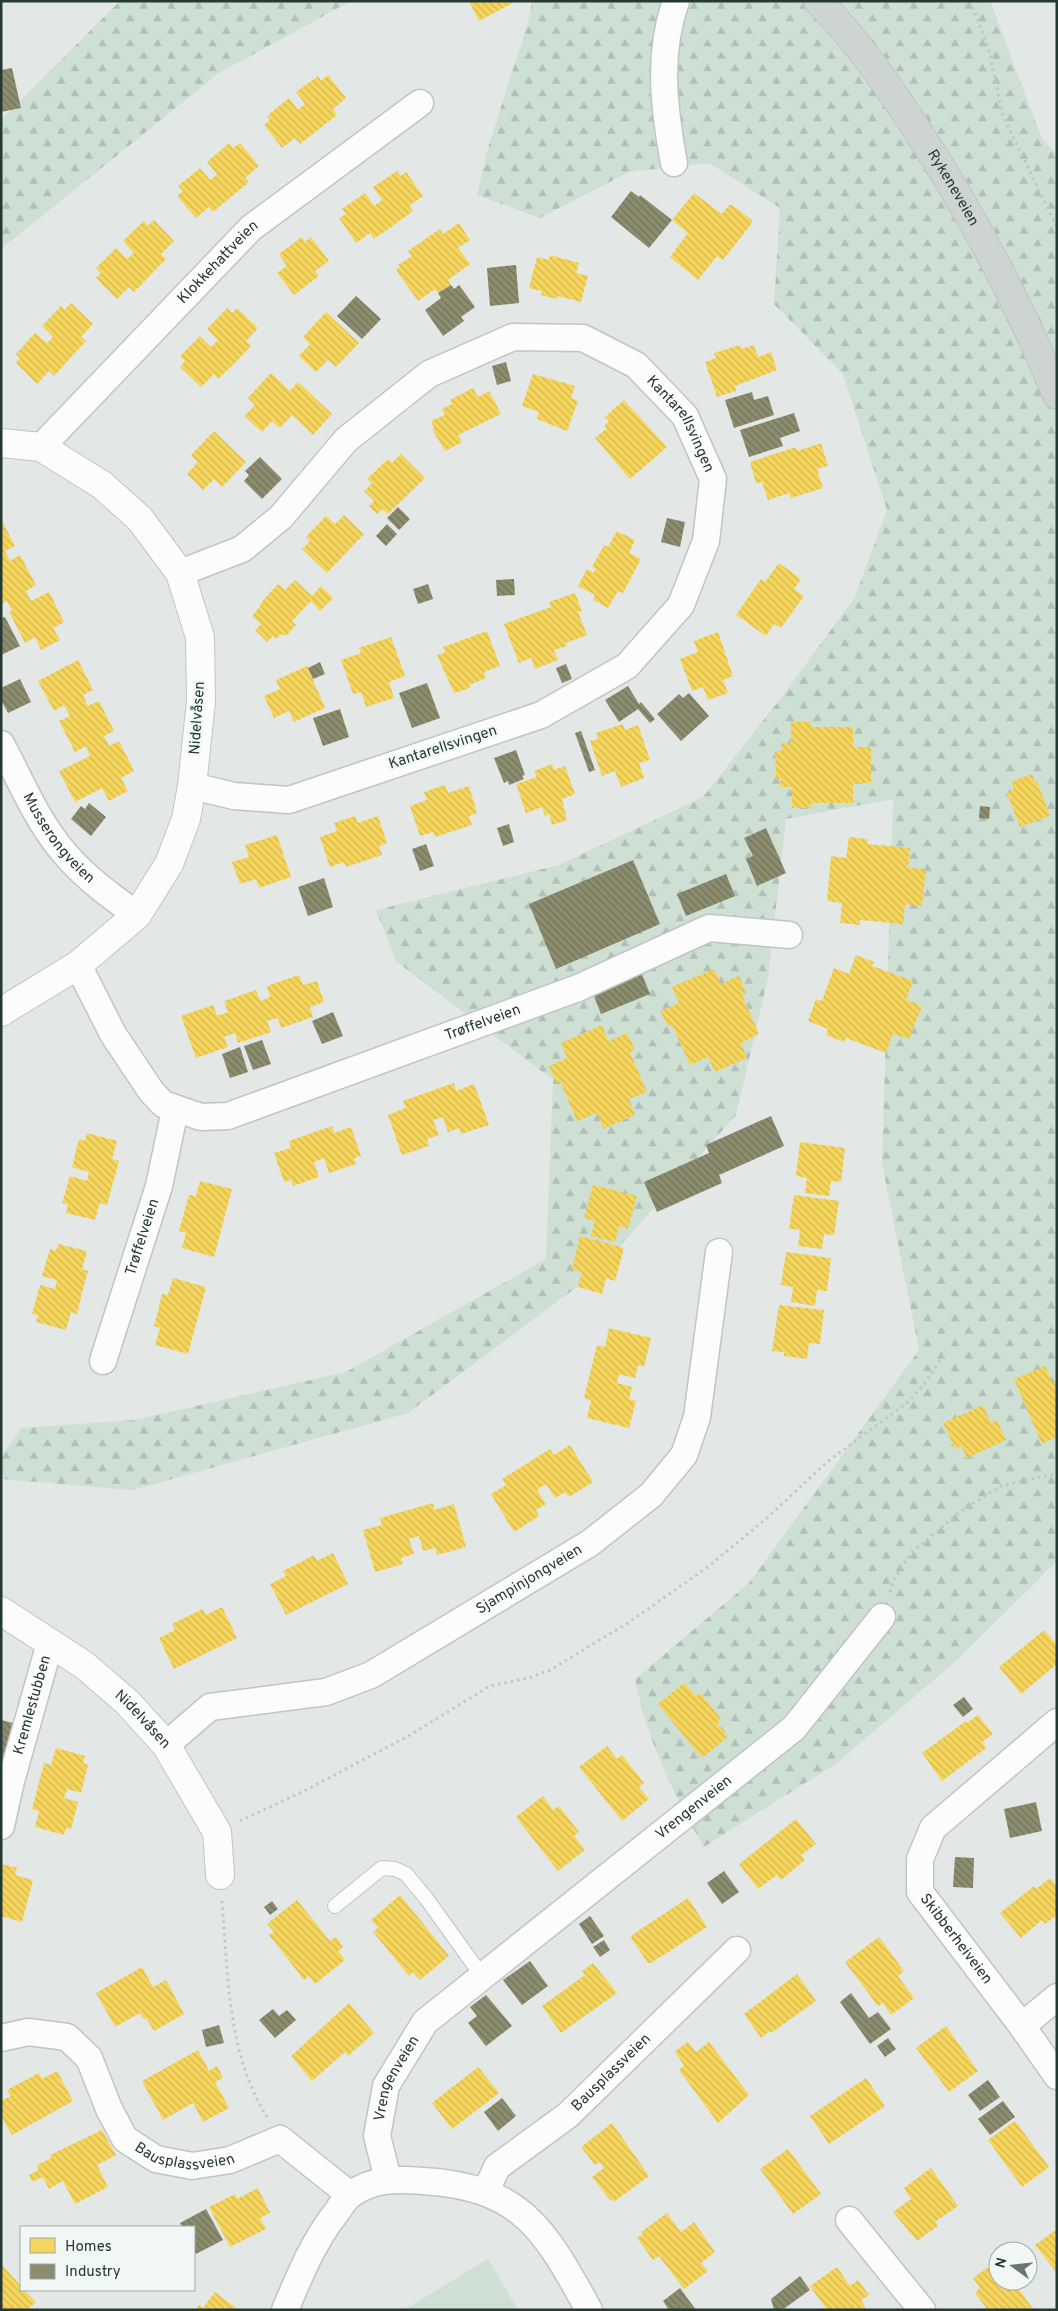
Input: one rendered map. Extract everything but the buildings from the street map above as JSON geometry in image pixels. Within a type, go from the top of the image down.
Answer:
[{"type":"main road","name":"Rykeneveien","points":[[818,1],[840,24],[885,80],[950,181],[995,261],[1057,396]]},
{"type":"street","points":[[674,163],[665,114],[663,60],[668,22],[676,1]]},
{"type":"street","name":"Klokkehattveien","points":[[40,447],[251,228],[420,103]]},
{"type":"street","name":"Kantarellsvingen","points":[[180,573],[242,549],[281,517],[346,440],[429,374],[514,336],[583,338],[636,365],[685,416],[712,479],[706,541],[681,605],[627,666],[541,715],[289,800],[234,796],[192,786]]},
{"type":"street","name":"Nidelvåsen","points":[[1,443],[40,447],[102,485],[140,519],[180,573],[200,637],[201,701],[192,786],[186,819],[169,864],[137,915],[78,965],[1,1012]]},
{"type":"street","name":"Musserongveien","points":[[1,744],[42,822],[66,855],[102,890],[137,915]]},
{"type":"street","name":"Trøffelveien","points":[[78,965],[113,1034],[151,1091],[163,1104],[175,1110],[201,1117],[228,1116],[578,988],[709,928],[788,935]]},
{"type":"street","name":"Trøffelveien","points":[[103,1361],[159,1186],[175,1110]]},
{"type":"street","name":"Sjampinjongveien","points":[[166,1745],[210,1707],[326,1692],[370,1675],[590,1543],[651,1495],[684,1455],[697,1417],[719,1252]]},
{"type":"street","name":"Nidelvåsen","points":[[1,1611],[84,1664],[126,1702],[166,1745],[217,1832],[220,1875]]},
{"type":"street","name":"Vrengenveien","points":[[388,2179],[377,2136],[386,2086],[425,2022],[794,1728],[882,1616]]},
{"type":"street","name":"Kremlestubben","points":[[1,1826],[11,1781],[50,1643]]},
{"type":"street","name":"Skibberheiveien","points":[[1057,1722],[933,1828],[920,1859],[920,1892],[1022,2026],[1057,2076]]},
{"type":"street","name":"Bausplassveien","points":[[486,2191],[497,2167],[568,2115],[737,1950]]},
{"type":"street","points":[[1022,2026],[1057,1997]]},
{"type":"street","name":"Bausplassveien","points":[[1,2038],[28,2032],[67,2037],[89,2058],[109,2109],[125,2139],[156,2158],[192,2166],[230,2160],[280,2138]]},
{"type":"street","points":[[280,2138],[350,2195]]},
{"type":"street","points":[[285,2310],[318,2235],[350,2195],[388,2179],[434,2182],[486,2191],[507,2201],[527,2216],[559,2256],[589,2310]]},
{"type":"street","points":[[849,2220],[922,2310]]},
{"type":"lane","points":[[335,1906],[382,1868],[395,1868],[406,1874],[426,1898],[482,1976]]},
{"type":"path","points":[[970,1],[988,46],[1003,116],[1057,227]]},
{"type":"path","points":[[217,1832],[308,1789],[410,1735],[490,1686],[532,1677],[550,1670],[628,1623],[709,1566],[767,1518],[827,1462],[908,1402],[926,1382],[946,1351]]},
{"type":"path","points":[[882,1616],[893,1581],[911,1553],[961,1511],[1002,1486],[1057,1473]]},
{"type":"path","points":[[220,1875],[233,2030],[254,2096],[280,2138]]},
{"type":"green space","points":[[120,1],[351,1],[219,73],[1,249],[1,120]]},
{"type":"green space","points":[[532,1],[990,1],[1042,139],[1057,154],[1057,1561],[957,1660],[837,1763],[704,1847],[662,1766],[640,1702],[635,1679],[749,1583],[919,1350],[882,1163],[893,799],[786,819],[768,978],[736,1115],[597,1272],[408,1413],[133,1490],[1,1479],[1,1457],[21,1428],[134,1420],[346,1372],[546,1259],[553,1080],[396,961],[376,910],[559,865],[703,797],[781,698],[855,597],[887,510],[843,374],[774,304],[780,208],[709,163],[629,172],[540,218],[477,195],[488,148],[529,19]]},
{"type":"green space","points":[[488,2259],[518,2310],[404,2310]]}]
